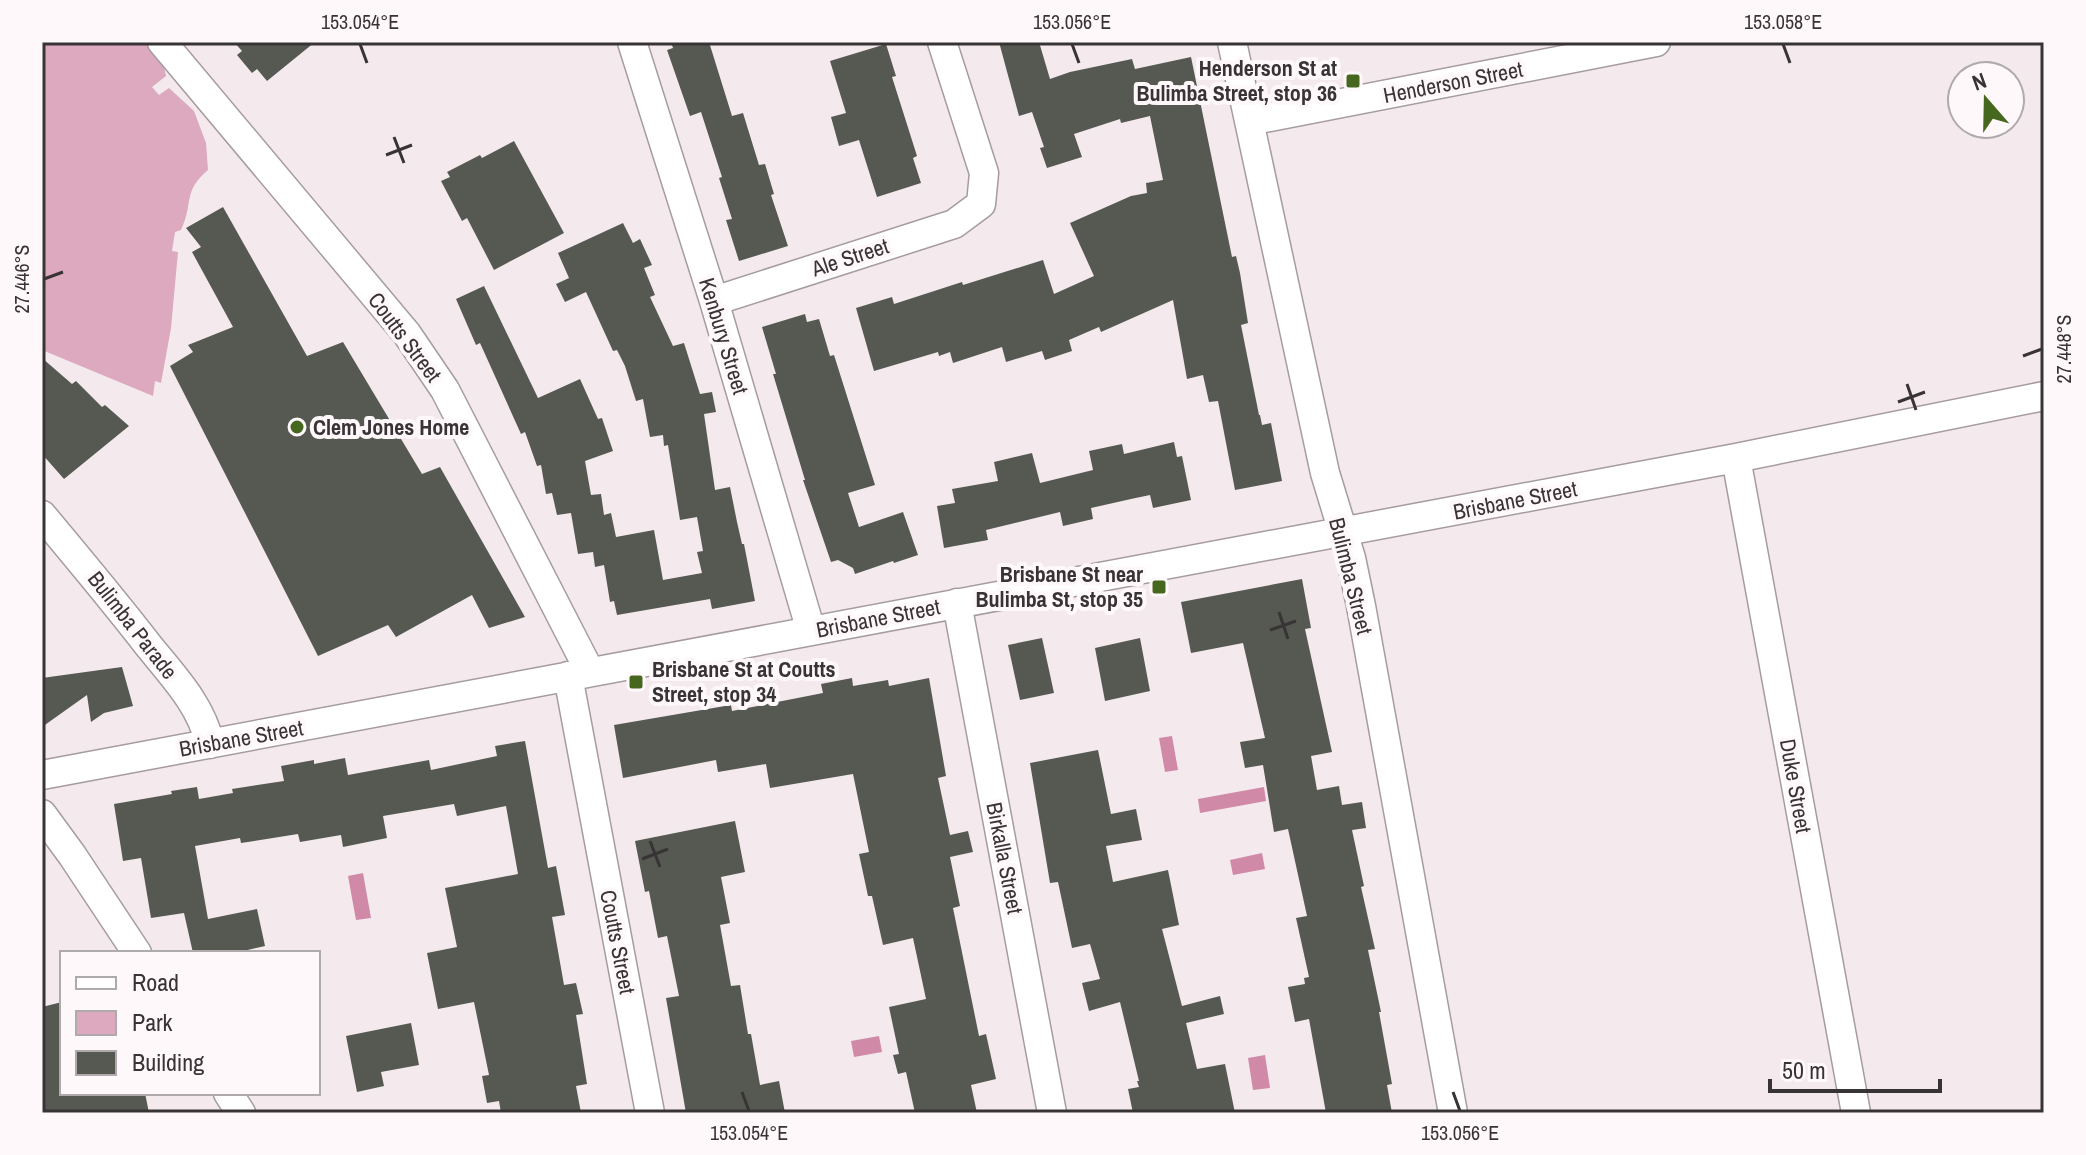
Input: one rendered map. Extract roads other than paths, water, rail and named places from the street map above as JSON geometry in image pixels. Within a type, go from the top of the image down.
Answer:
[{"type":"street","name":"Coutts Street","points":[[162,42],[407,334],[445,390],[579,674],[650,1113]]},
{"type":"street","name":"Kenbury Street","points":[[632,42],[714,301],[811,631]]},
{"type":"street","name":"Ale Street","points":[[714,301],[954,224],[981,204],[984,173],[942,42]]},
{"type":"street","name":"Bulimba Street","points":[[1232,42],[1325,473],[1351,558],[1361,606],[1453,1113]]},
{"type":"street","name":"Henderson Street","points":[[1249,121],[1557,52],[1656,42]]},
{"type":"street","name":"Brisbane Street","points":[[42,775],[1736,458],[2044,396]]},
{"type":"street","name":"Duke Street","points":[[1736,458],[1856,1113]]},
{"type":"street","name":"Bulimba Parade","points":[[42,515],[102,585],[194,703],[210,744]]},
{"type":"street","name":"Birkalla Street","points":[[957,603],[1052,1113]]},
{"type":"street","points":[[42,814],[136,951]]},
{"type":"street","points":[[229,1095],[241,1113]]},
{"type":"place","name":"Henderson St at Bulimba Street, stop 36","points":[[1353,81]]},
{"type":"place","name":"Clem Jones Home","points":[[297,427]]},
{"type":"place","name":"Brisbane St near Bulimba St, stop 35","points":[[1159,587]]},
{"type":"place","name":"Brisbane St at Coutts Street, stop 34","points":[[636,682]]}]
